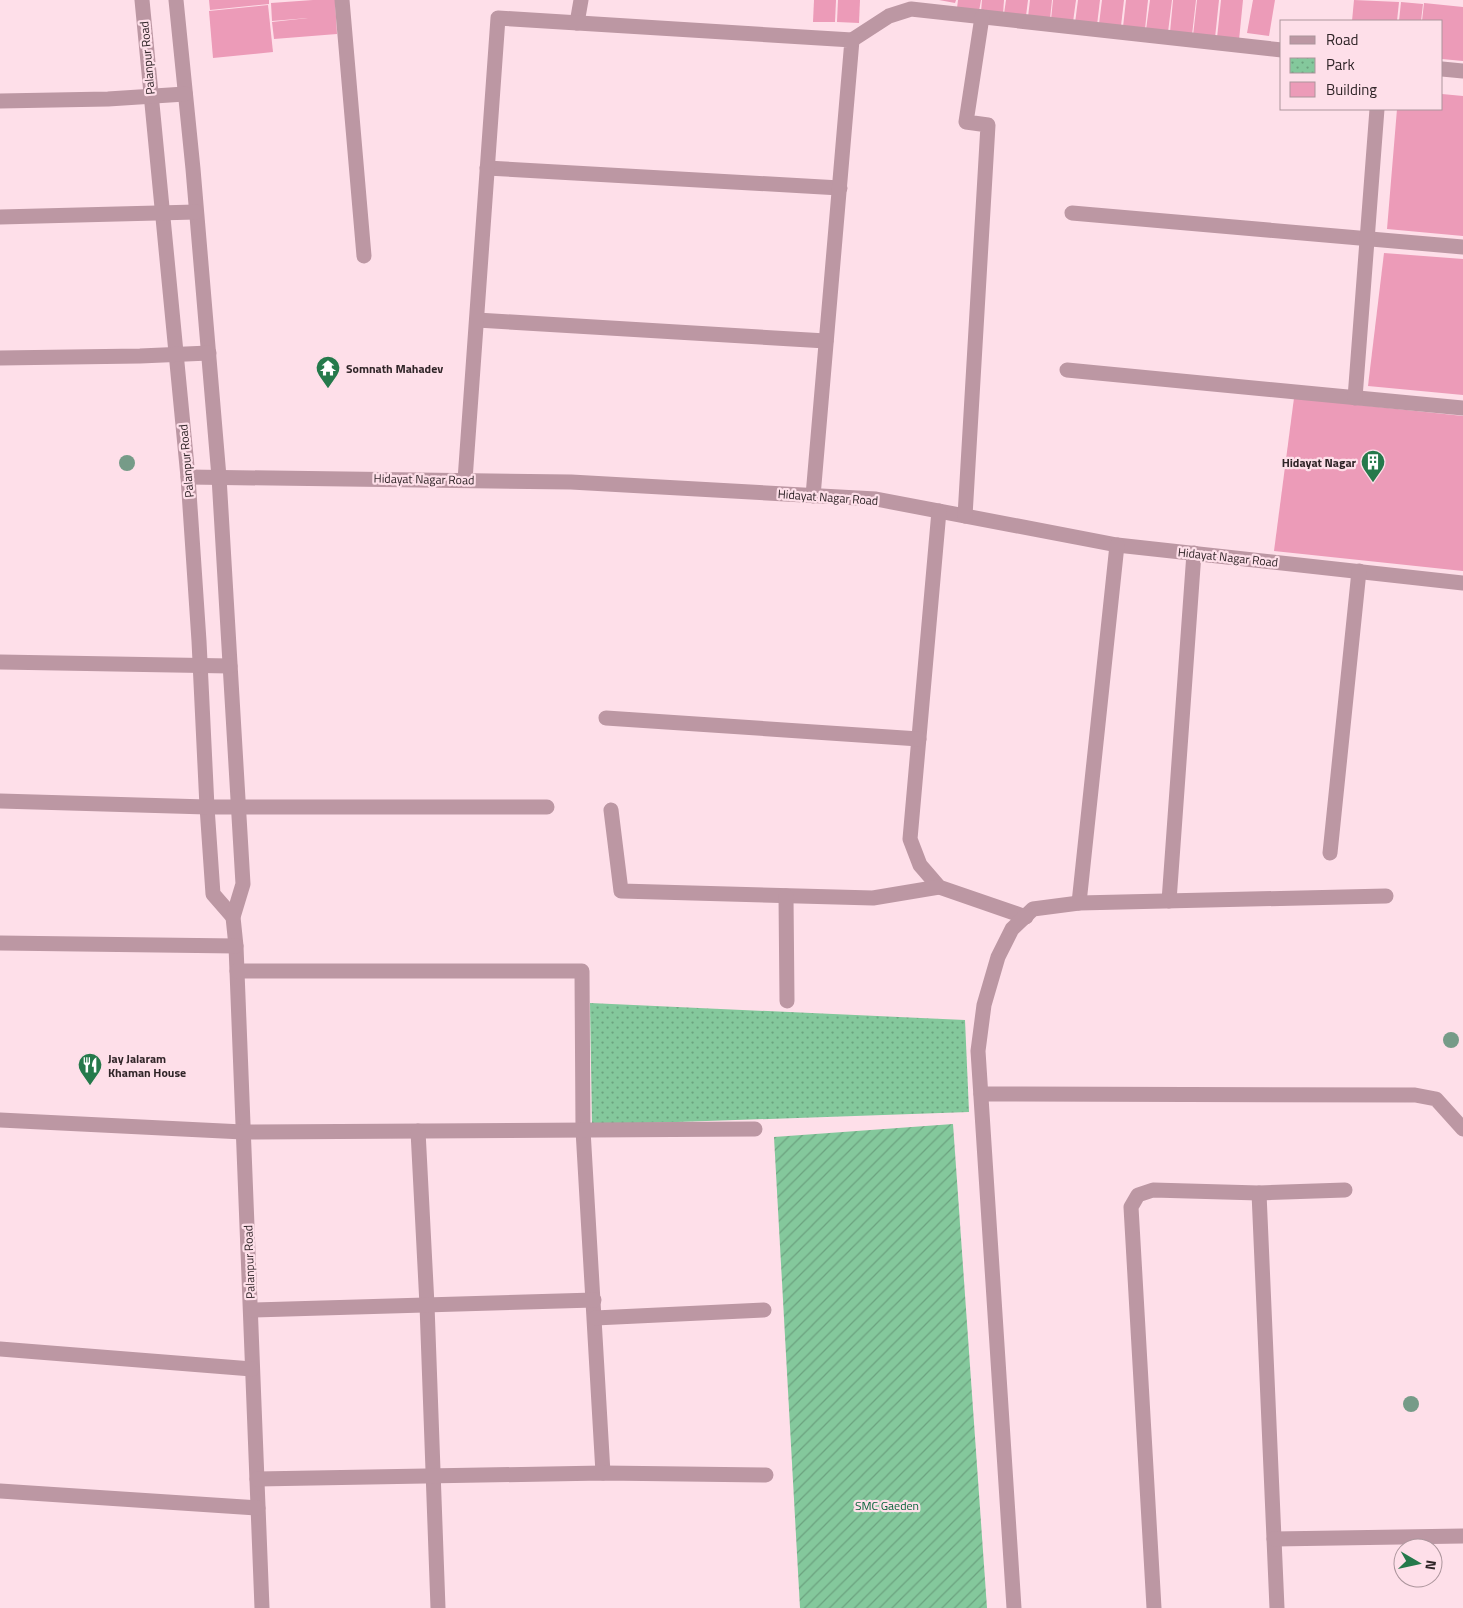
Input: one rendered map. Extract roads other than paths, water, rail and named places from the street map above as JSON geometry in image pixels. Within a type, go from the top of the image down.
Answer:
[{"type":"street","name":"Palanpur Road","points":[[142,0],[188,477],[213,894],[233,917]]},
{"type":"street","name":"Palanpur Road","points":[[176,0],[186,94],[219,477],[243,884],[233,917],[236,946],[262,1608]]},
{"type":"street","points":[[342,0],[364,256]]},
{"type":"street","points":[[578,23],[581,0]]},
{"type":"street","points":[[465,480],[498,18],[852,40],[888,16],[911,9],[1280,50]]},
{"type":"street","points":[[966,516],[988,125],[966,122],[982,17]]},
{"type":"street","points":[[813,496],[852,40]]},
{"type":"street","points":[[1443,69],[1463,71]]},
{"type":"street","points":[[0,101],[108,99],[186,94]]},
{"type":"street","points":[[1355,398],[1377,110]]},
{"type":"street","points":[[487,168],[840,188]]},
{"type":"street","points":[[0,217],[196,212]]},
{"type":"street","points":[[1072,213],[1463,248]]},
{"type":"street","points":[[477,320],[826,341]]},
{"type":"street","points":[[0,358],[209,353]]},
{"type":"street","points":[[1067,370],[1463,408]]},
{"type":"street","name":"Hidayat Nagar Road","points":[[188,477],[571,482],[876,499],[1117,545],[1463,583]]},
{"type":"street","points":[[939,511],[910,839],[920,864],[939,887]]},
{"type":"street","points":[[1079,903],[1117,545]]},
{"type":"street","points":[[1169,901],[1194,553]]},
{"type":"street","points":[[1330,853],[1359,571]]},
{"type":"street","points":[[0,662],[230,666]]},
{"type":"street","points":[[606,718],[919,739]]},
{"type":"street","points":[[0,801],[207,807],[547,807]]},
{"type":"street","points":[[611,810],[621,892],[873,898],[939,887],[1026,917]]},
{"type":"street","points":[[786,896],[786,1001]]},
{"type":"street","points":[[1014,1608],[978,1051],[984,1005],[998,957],[1012,929],[1033,909],[1079,903],[1386,896]]},
{"type":"street","points":[[0,943],[236,946]]},
{"type":"street","points":[[237,971],[582,971],[583,1130],[604,1473]]},
{"type":"street","points":[[981,1094],[1414,1095],[1436,1099],[1463,1129]]},
{"type":"street","points":[[0,1120],[243,1132],[754,1129]]},
{"type":"street","points":[[418,1131],[427,1305],[438,1608]]},
{"type":"street","points":[[1154,1608],[1131,1207],[1138,1196],[1153,1190],[1259,1193],[1345,1190]]},
{"type":"street","points":[[1259,1193],[1277,1608]]},
{"type":"street","points":[[251,1310],[594,1300]]},
{"type":"street","points":[[595,1318],[764,1310]]},
{"type":"street","points":[[0,1349],[252,1369]]},
{"type":"street","points":[[257,1479],[604,1473],[766,1476]]},
{"type":"street","points":[[0,1491],[258,1508]]},
{"type":"street","points":[[1274,1539],[1463,1536]]},
{"type":"place","name":"Somnath Mahadev","points":[[328,389]]},
{"type":"place","name":"Hidayat Nagar","points":[[1373,483]]},
{"type":"place","name":"Jay Jalaram Khaman House","points":[[90,1086]]},
{"type":"park label","name":"SMC Gaeden","points":[[887,1505]]}]
